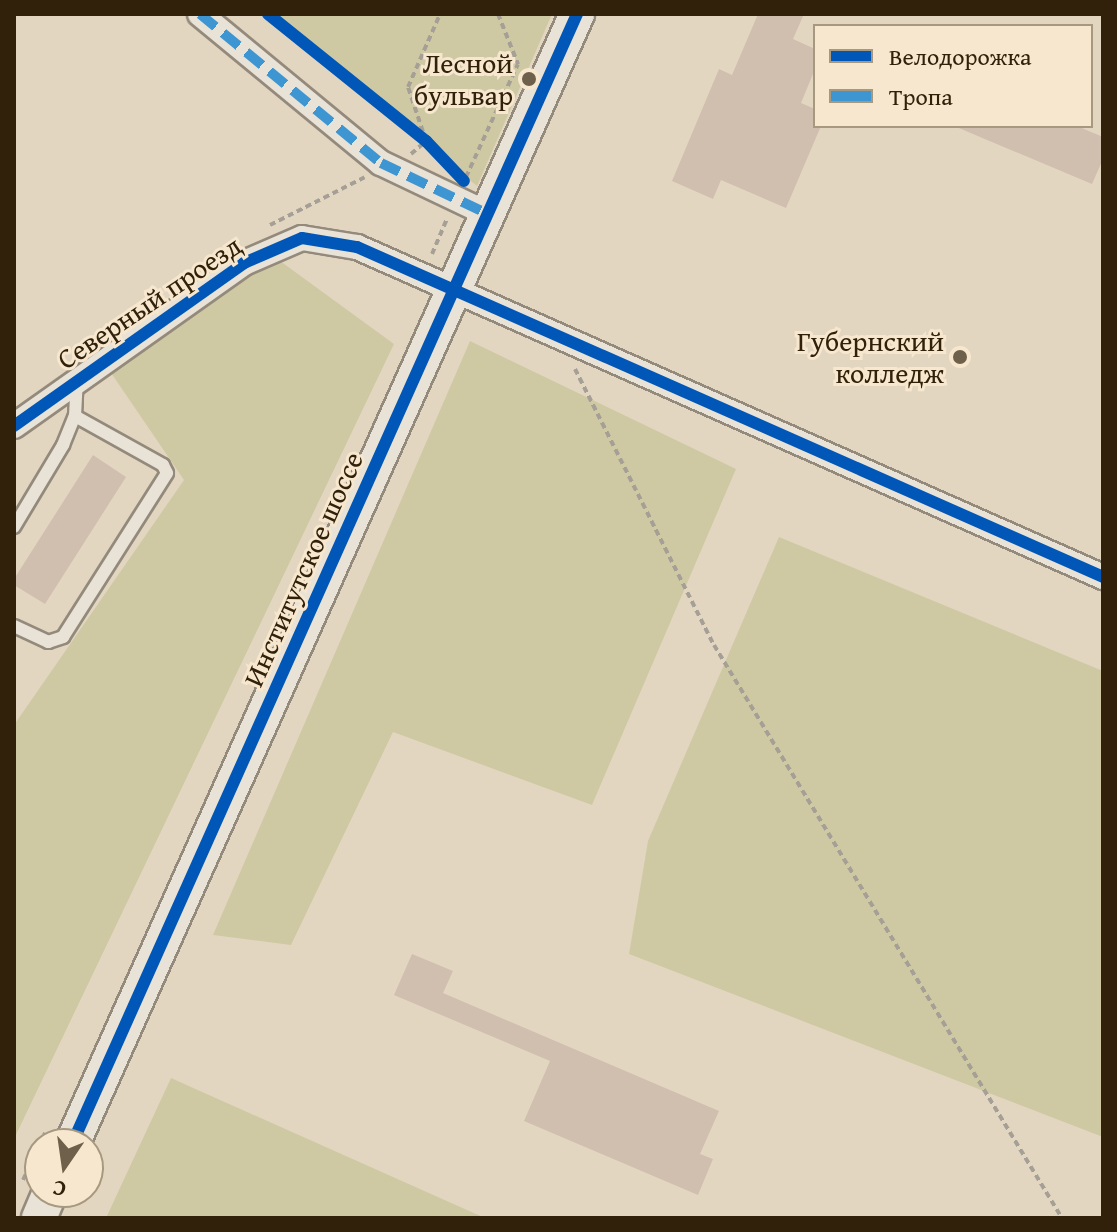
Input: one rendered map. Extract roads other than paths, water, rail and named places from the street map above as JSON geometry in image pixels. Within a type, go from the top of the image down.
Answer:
[{"type":"street","points":[[200,14],[394,169],[488,214]]},
{"type":"street","name":"Институтское шоссе","points":[[79,1128],[577,14]]},
{"type":"street","name":"Северный проезд","points":[[14,426],[244,263],[302,238],[357,247],[1103,577]]},
{"type":"lane","points":[[14,527],[75,416],[77,380]]},
{"type":"lane","points":[[14,626],[48,642],[63,637],[167,473],[163,465],[75,416]]},
{"type":"place","name":"Лесной бульвар","points":[[529,79]]},
{"type":"place","name":"Губернский колледж","points":[[960,357]]}]
